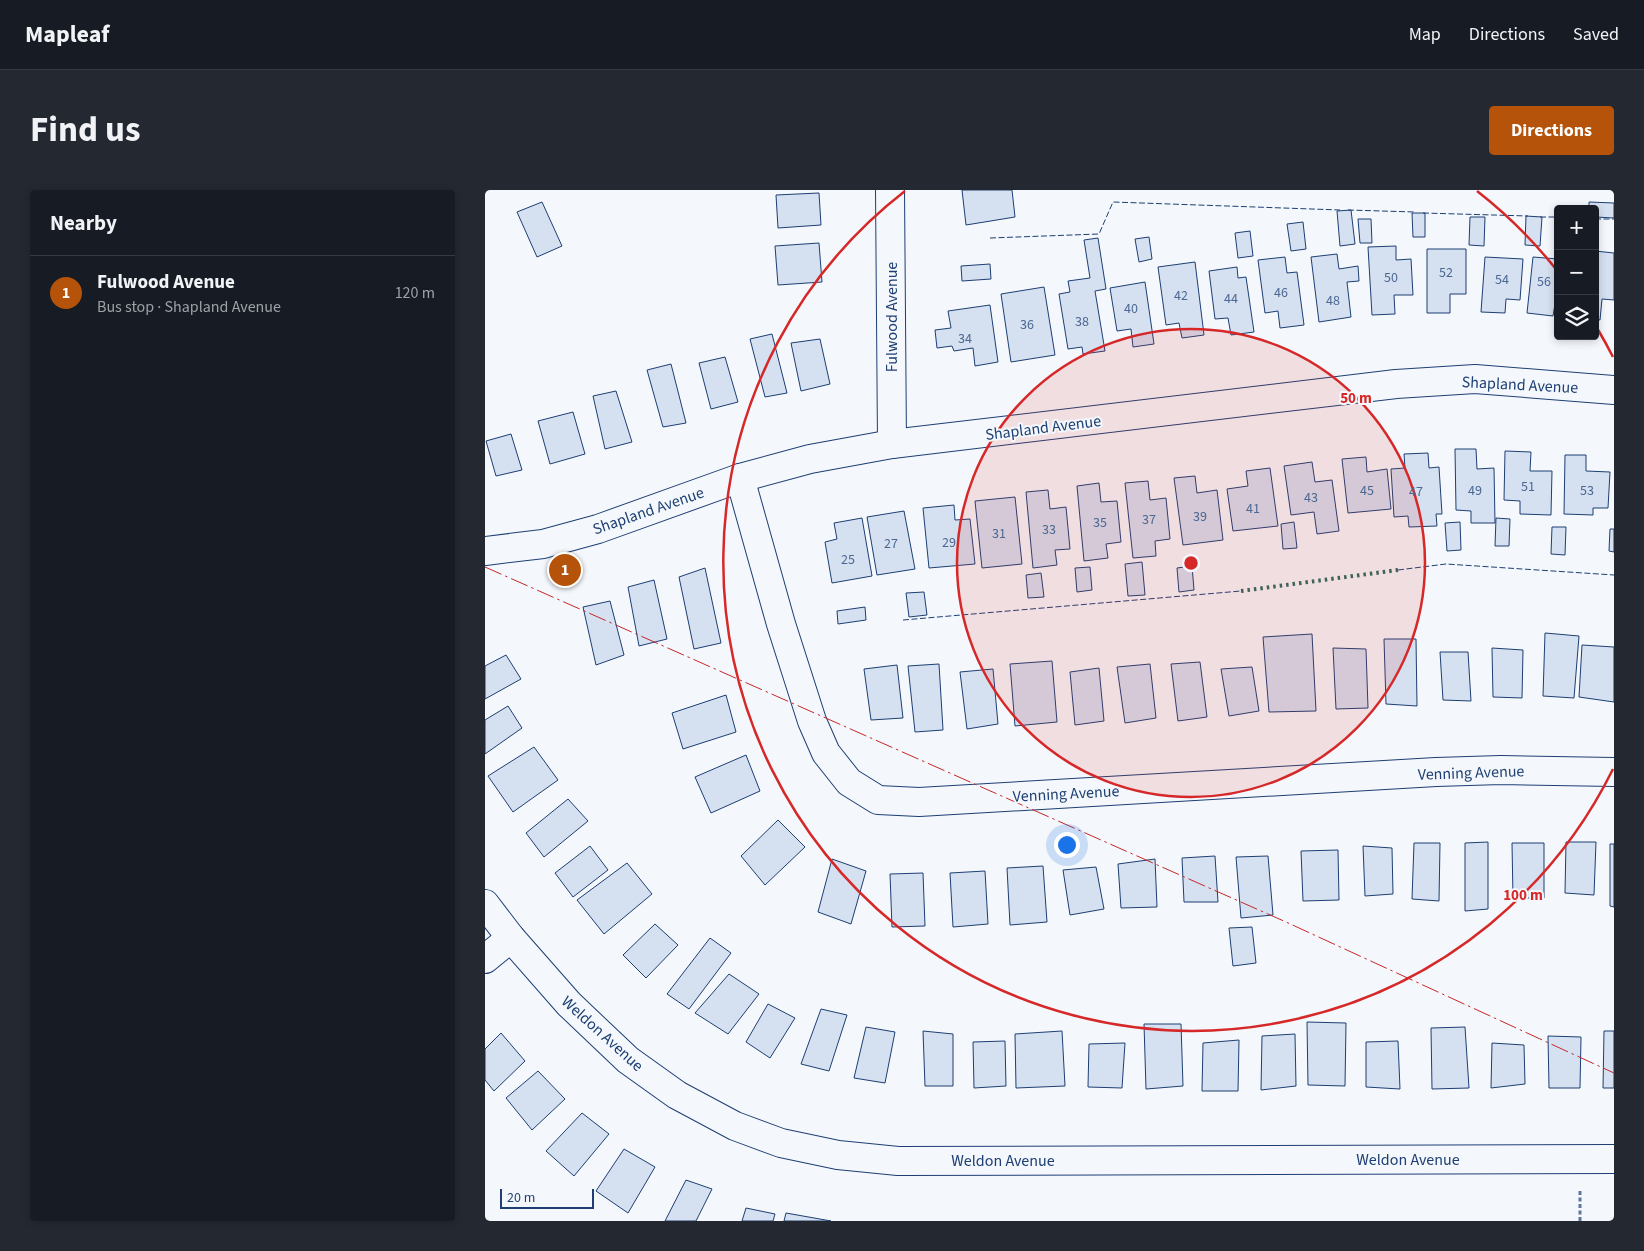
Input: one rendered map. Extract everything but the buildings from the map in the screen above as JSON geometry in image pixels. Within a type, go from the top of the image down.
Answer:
[{"type":"street","name":"Fulwood Avenue","points":[[890,190],[892,444]]},
{"type":"street","name":"Shapland Avenue","points":[[485,551],[543,544],[598,529],[740,478],[810,459],[892,444],[1396,384],[1475,379],[1614,390]]},
{"type":"street","name":"Venning Avenue","points":[[740,478],[781,624],[812,721],[826,753],[849,782],[878,800],[919,802],[1445,772],[1501,770],[1614,772]]},
{"type":"street","name":"Weldon Avenue","points":[[485,904],[511,938],[569,1004],[629,1060],[677,1095],[735,1126],[781,1143],[838,1155],[898,1161],[1614,1159]]},
{"type":"street","points":[[485,959],[511,938]]},
{"type":"hedge","points":[[1241,591],[1398,570]]},
{"type":"fence","points":[[990,238],[1099,234],[1113,202],[1340,210]]},
{"type":"fence","points":[[1348,210],[1415,212]]},
{"type":"fence","points":[[1423,213],[1528,216]]},
{"type":"fence","points":[[1540,217],[1554,217]]},
{"type":"fence","points":[[1599,219],[1614,219]]},
{"type":"fence","points":[[1398,570],[1446,564],[1614,575]]},
{"type":"fence","points":[[903,620],[1241,591]]},
{"type":"power","points":[[485,567],[1286,922],[1614,1073]]},
{"type":"place","name":"Fulwood Avenue","points":[[565,570]]}]
